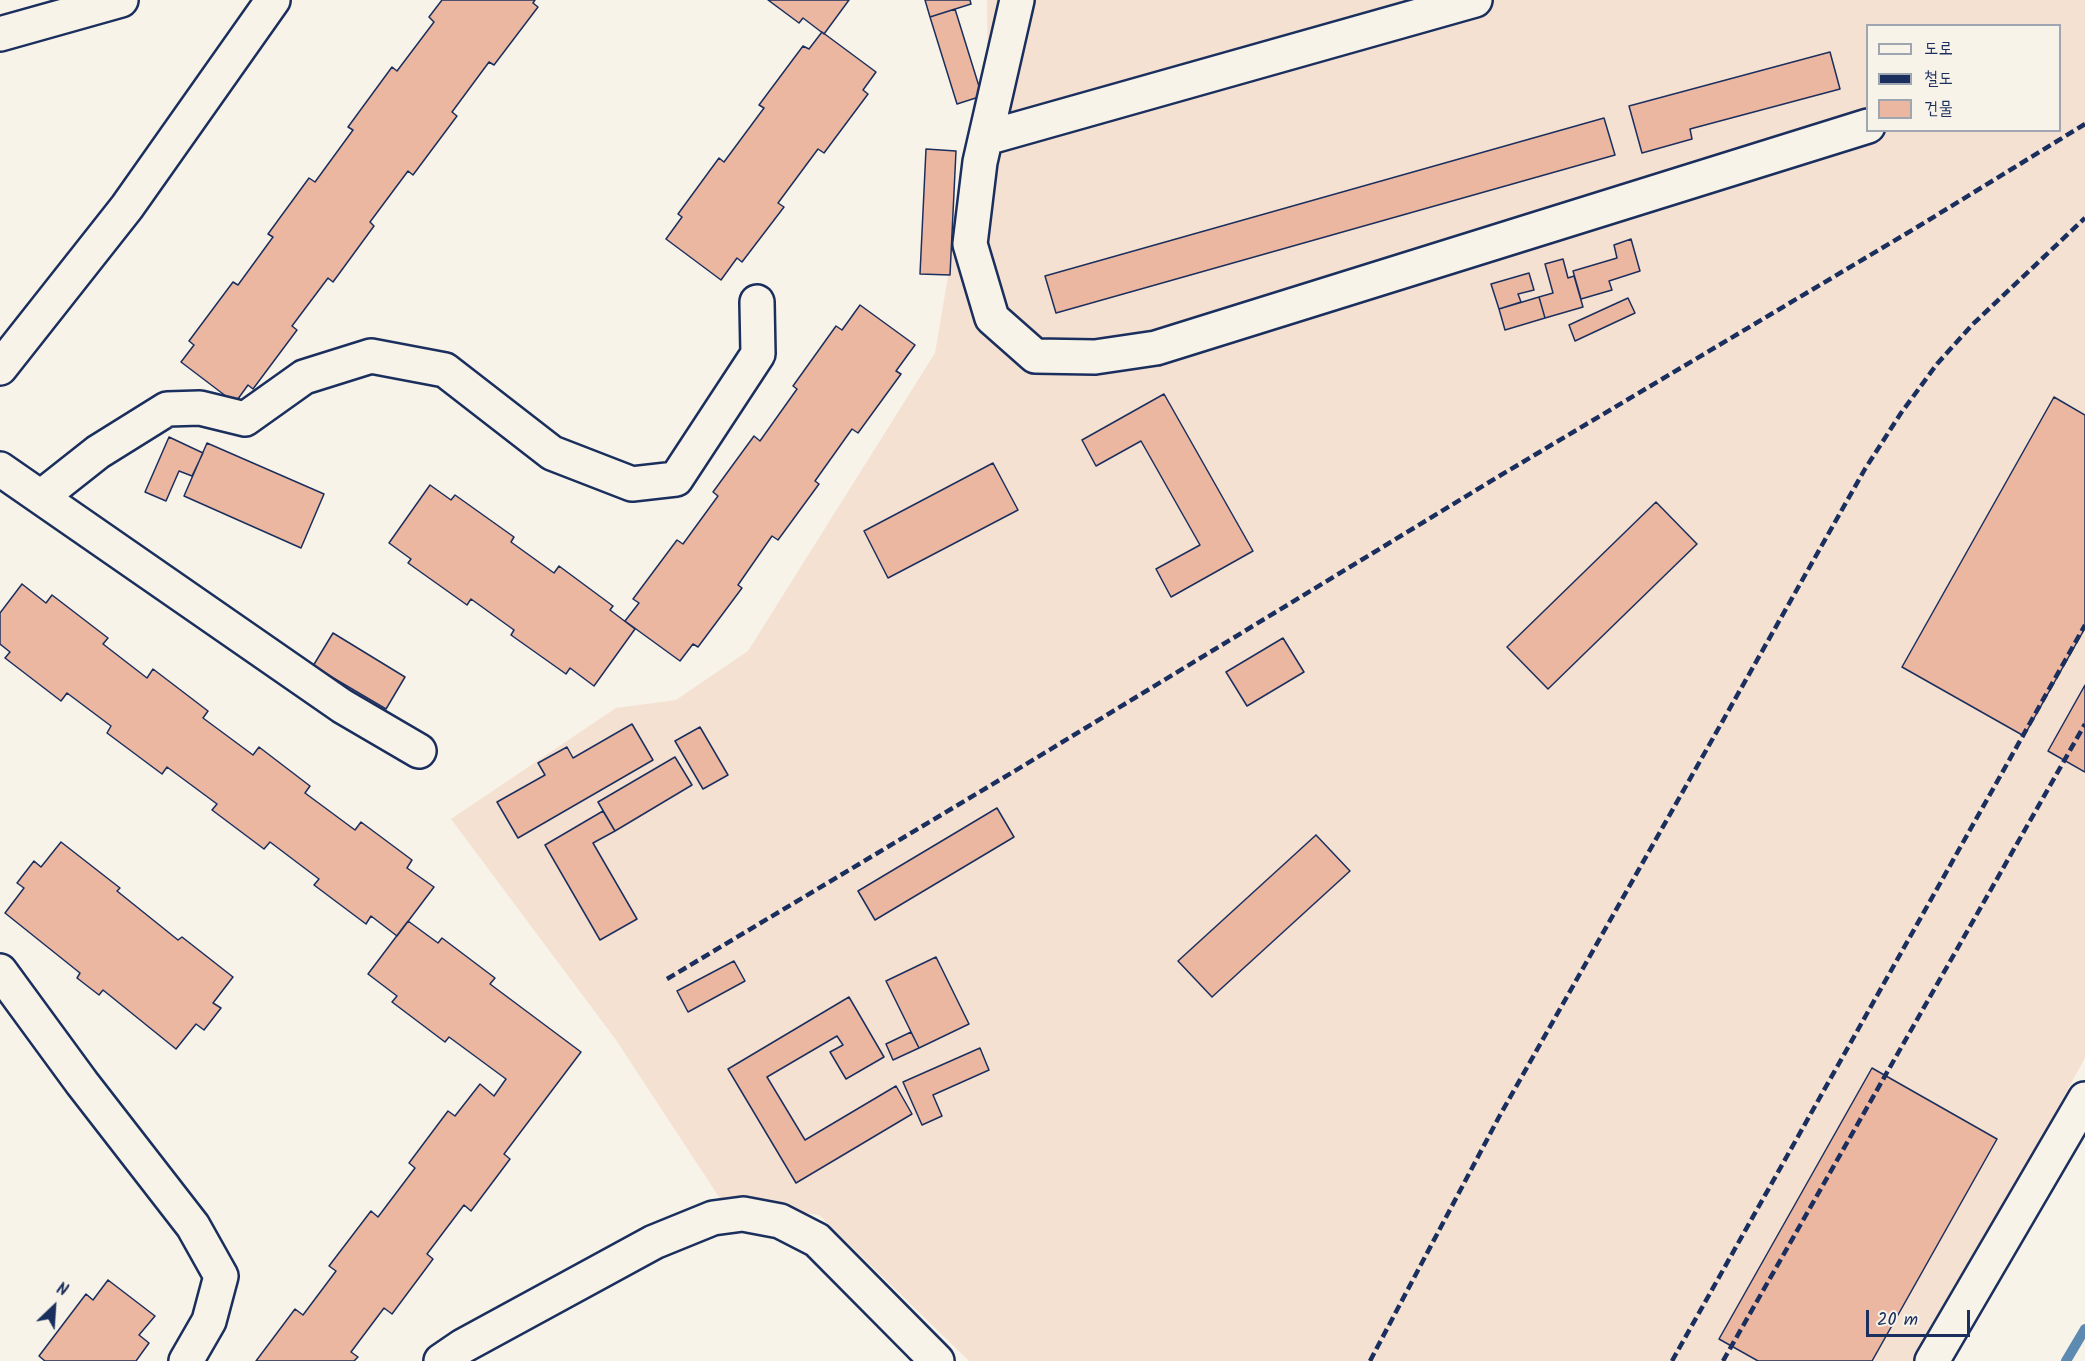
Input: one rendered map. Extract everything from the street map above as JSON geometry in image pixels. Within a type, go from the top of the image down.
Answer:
[{"type":"street","points":[[0,34],[121,0]]},
{"type":"street","points":[[0,368],[127,207],[273,0]]},
{"type":"street","points":[[1017,0],[980,162],[970,244],[992,318],[1035,356],[1095,357],[1156,348],[1866,127]]},
{"type":"street","points":[[986,138],[1475,0]]},
{"type":"street","points":[[41,497],[98,452],[167,409],[200,408],[245,419],[304,376],[371,356],[445,370],[552,453],[632,484],[676,479],[758,354],[757,302]]},
{"type":"street","points":[[0,469],[342,706],[419,751]]},
{"type":"street","points":[[0,970],[82,1083],[193,1226],[221,1276],[209,1321],[186,1361]]},
{"type":"street","points":[[1932,1361],[2085,1098]]},
{"type":"street","points":[[441,1361],[463,1346],[654,1242],[713,1218],[743,1214],[780,1221],[816,1240],[937,1361]]},
{"type":"shaded area","points":[[987,0],[2085,0],[2085,1058],[1931,1339],[1913,1361],[969,1361],[819,1215],[721,1200],[616,1040],[451,819],[616,708],[676,700],[748,651],[935,353],[972,135],[988,99]]},
{"type":"building","points":[[442,0],[535,0],[533,3],[538,7],[494,65],[489,62],[452,112],[457,116],[413,175],[408,171],[370,222],[374,226],[333,282],[328,278],[292,326],[297,330],[253,389],[248,385],[235,403],[181,362],[194,345],[189,341],[233,282],[238,285],[273,237],[268,234],[309,178],[315,182],[353,130],[348,127],[392,67],[397,71],[434,22],[429,17]]},
{"type":"building","points":[[768,0],[849,0],[824,34],[803,18],[799,23]]},
{"type":"building","points":[[925,0],[970,0],[971,4],[930,17]]},
{"type":"building","points":[[955,9],[982,96],[957,104],[930,17]]},
{"type":"building","points":[[822,32],[876,72],[863,90],[868,94],[824,153],[818,149],[778,203],[784,207],[742,262],[737,258],[721,280],[666,239],[682,217],[678,214],[719,158],[724,162],[764,108],[759,105],[803,46],[809,49]]},
{"type":"building","points":[[1830,52],[1840,89],[1690,129],[1692,139],[1642,153],[1629,106]]},
{"type":"building","points":[[1604,118],[1615,155],[1056,313],[1045,276]]},
{"type":"building","points":[[926,149],[956,151],[950,275],[920,274]]},
{"type":"building","points":[[1631,239],[1640,271],[1609,281],[1612,290],[1581,299],[1573,271],[1617,258],[1614,245]]},
{"type":"building","points":[[1563,259],[1568,278],[1574,276],[1583,307],[1545,318],[1539,297],[1553,293],[1545,264]]},
{"type":"building","points":[[1529,273],[1534,290],[1518,294],[1521,302],[1499,309],[1491,284]]},
{"type":"building","points":[[1539,297],[1545,318],[1505,330],[1499,309]]},
{"type":"building","points":[[1628,298],[1635,313],[1575,341],[1569,325]]},
{"type":"building","points":[[860,305],[915,345],[896,371],[901,374],[858,433],[852,429],[815,481],[819,484],[778,540],[772,536],[738,585],[742,588],[698,647],[693,644],[680,661],[625,621],[639,603],[633,599],[677,540],[683,544],[718,496],[713,492],[754,436],[760,441],[797,389],[793,386],[836,326],[842,330]]},
{"type":"building","points":[[1164,394],[1253,551],[1171,597],[1156,569],[1200,545],[1141,441],[1096,466],[1082,440]]},
{"type":"building","points":[[2054,397],[2085,415],[2085,628],[2024,736],[1902,667]]},
{"type":"building","points":[[169,437],[203,453],[192,476],[179,471],[166,501],[145,492]]},
{"type":"building","points":[[207,443],[324,494],[301,548],[184,496]]},
{"type":"building","points":[[993,463],[1018,510],[888,578],[864,531]]},
{"type":"building","points":[[430,485],[451,500],[455,495],[514,537],[511,542],[554,573],[559,566],[613,606],[610,610],[635,629],[594,686],[570,668],[566,674],[511,635],[514,630],[471,599],[467,605],[408,563],[411,559],[389,543]]},
{"type":"building","points":[[1656,502],[1697,544],[1548,689],[1507,647]]},
{"type":"building","points":[[22,584],[46,603],[52,595],[108,638],[103,644],[147,678],[153,669],[208,711],[203,718],[253,755],[259,747],[310,786],[305,793],[355,830],[361,822],[412,860],[407,868],[434,887],[397,936],[371,916],[366,924],[314,885],[319,879],[270,842],[264,849],[212,810],[217,804],[167,767],[162,774],[107,733],[111,726],[67,693],[61,701],[5,658],[10,652],[0,644],[0,613]]},
{"type":"building","points":[[333,633],[405,677],[386,709],[313,666]]},
{"type":"building","points":[[1283,638],[1304,672],[1247,706],[1226,672]]},
{"type":"building","points":[[2085,685],[2085,772],[2048,751]]},
{"type":"building","points":[[632,724],[653,760],[518,838],[497,802],[545,775],[538,763],[567,747],[573,758]]},
{"type":"building","points":[[700,727],[728,775],[703,789],[675,741]]},
{"type":"building","points":[[675,757],[692,785],[615,831],[598,802]]},
{"type":"building","points":[[997,808],[1014,837],[875,920],[858,891]]},
{"type":"building","points":[[603,811],[615,831],[593,843],[637,919],[600,940],[545,845]]},
{"type":"building","points":[[1316,835],[1350,871],[1212,997],[1178,961]]},
{"type":"building","points":[[61,842],[120,888],[117,891],[178,940],[182,937],[233,977],[213,1003],[221,1008],[204,1030],[196,1024],[176,1049],[103,990],[99,995],[77,978],[80,973],[5,913],[24,888],[17,883],[34,861],[41,867]]},
{"type":"building","points":[[408,921],[438,943],[442,938],[495,978],[490,984],[581,1052],[504,1154],[510,1159],[471,1211],[464,1205],[427,1254],[433,1259],[392,1314],[384,1308],[351,1352],[358,1357],[354,1361],[256,1361],[295,1309],[303,1315],[336,1271],[329,1266],[371,1211],[378,1217],[415,1168],[409,1163],[448,1111],[455,1116],[480,1084],[494,1096],[506,1079],[449,1037],[445,1042],[392,1002],[397,996],[368,974]]},
{"type":"building","points":[[936,957],[969,1024],[919,1048],[886,981]]},
{"type":"building","points":[[734,961],[745,981],[688,1012],[677,991]]},
{"type":"building","points":[[849,997],[884,1057],[846,1079],[830,1052],[843,1045],[837,1036],[767,1077],[805,1140],[896,1086],[912,1114],[796,1183],[728,1069]]},
{"type":"building","points":[[911,1032],[919,1048],[893,1060],[886,1044]]},
{"type":"building","points":[[980,1048],[989,1070],[933,1095],[942,1116],[922,1125],[903,1082]]},
{"type":"building","points":[[1872,1068],[1997,1139],[1872,1361],[1758,1361],[1719,1339]]},
{"type":"building","points":[[108,1280],[155,1316],[139,1335],[149,1343],[136,1361],[45,1361],[39,1356],[86,1294],[93,1300]]},
{"type":"waterway","points":[[2066,1361],[2085,1329]]},
{"type":"railway","points":[[667,979],[2085,124]]},
{"type":"railway","points":[[1370,1361],[1499,1117],[1865,469],[1901,413],[1937,364],[1972,325],[2085,218]]},
{"type":"railway","points":[[1672,1361],[2085,625]]},
{"type":"railway","points":[[1723,1361],[2085,724]]}]
